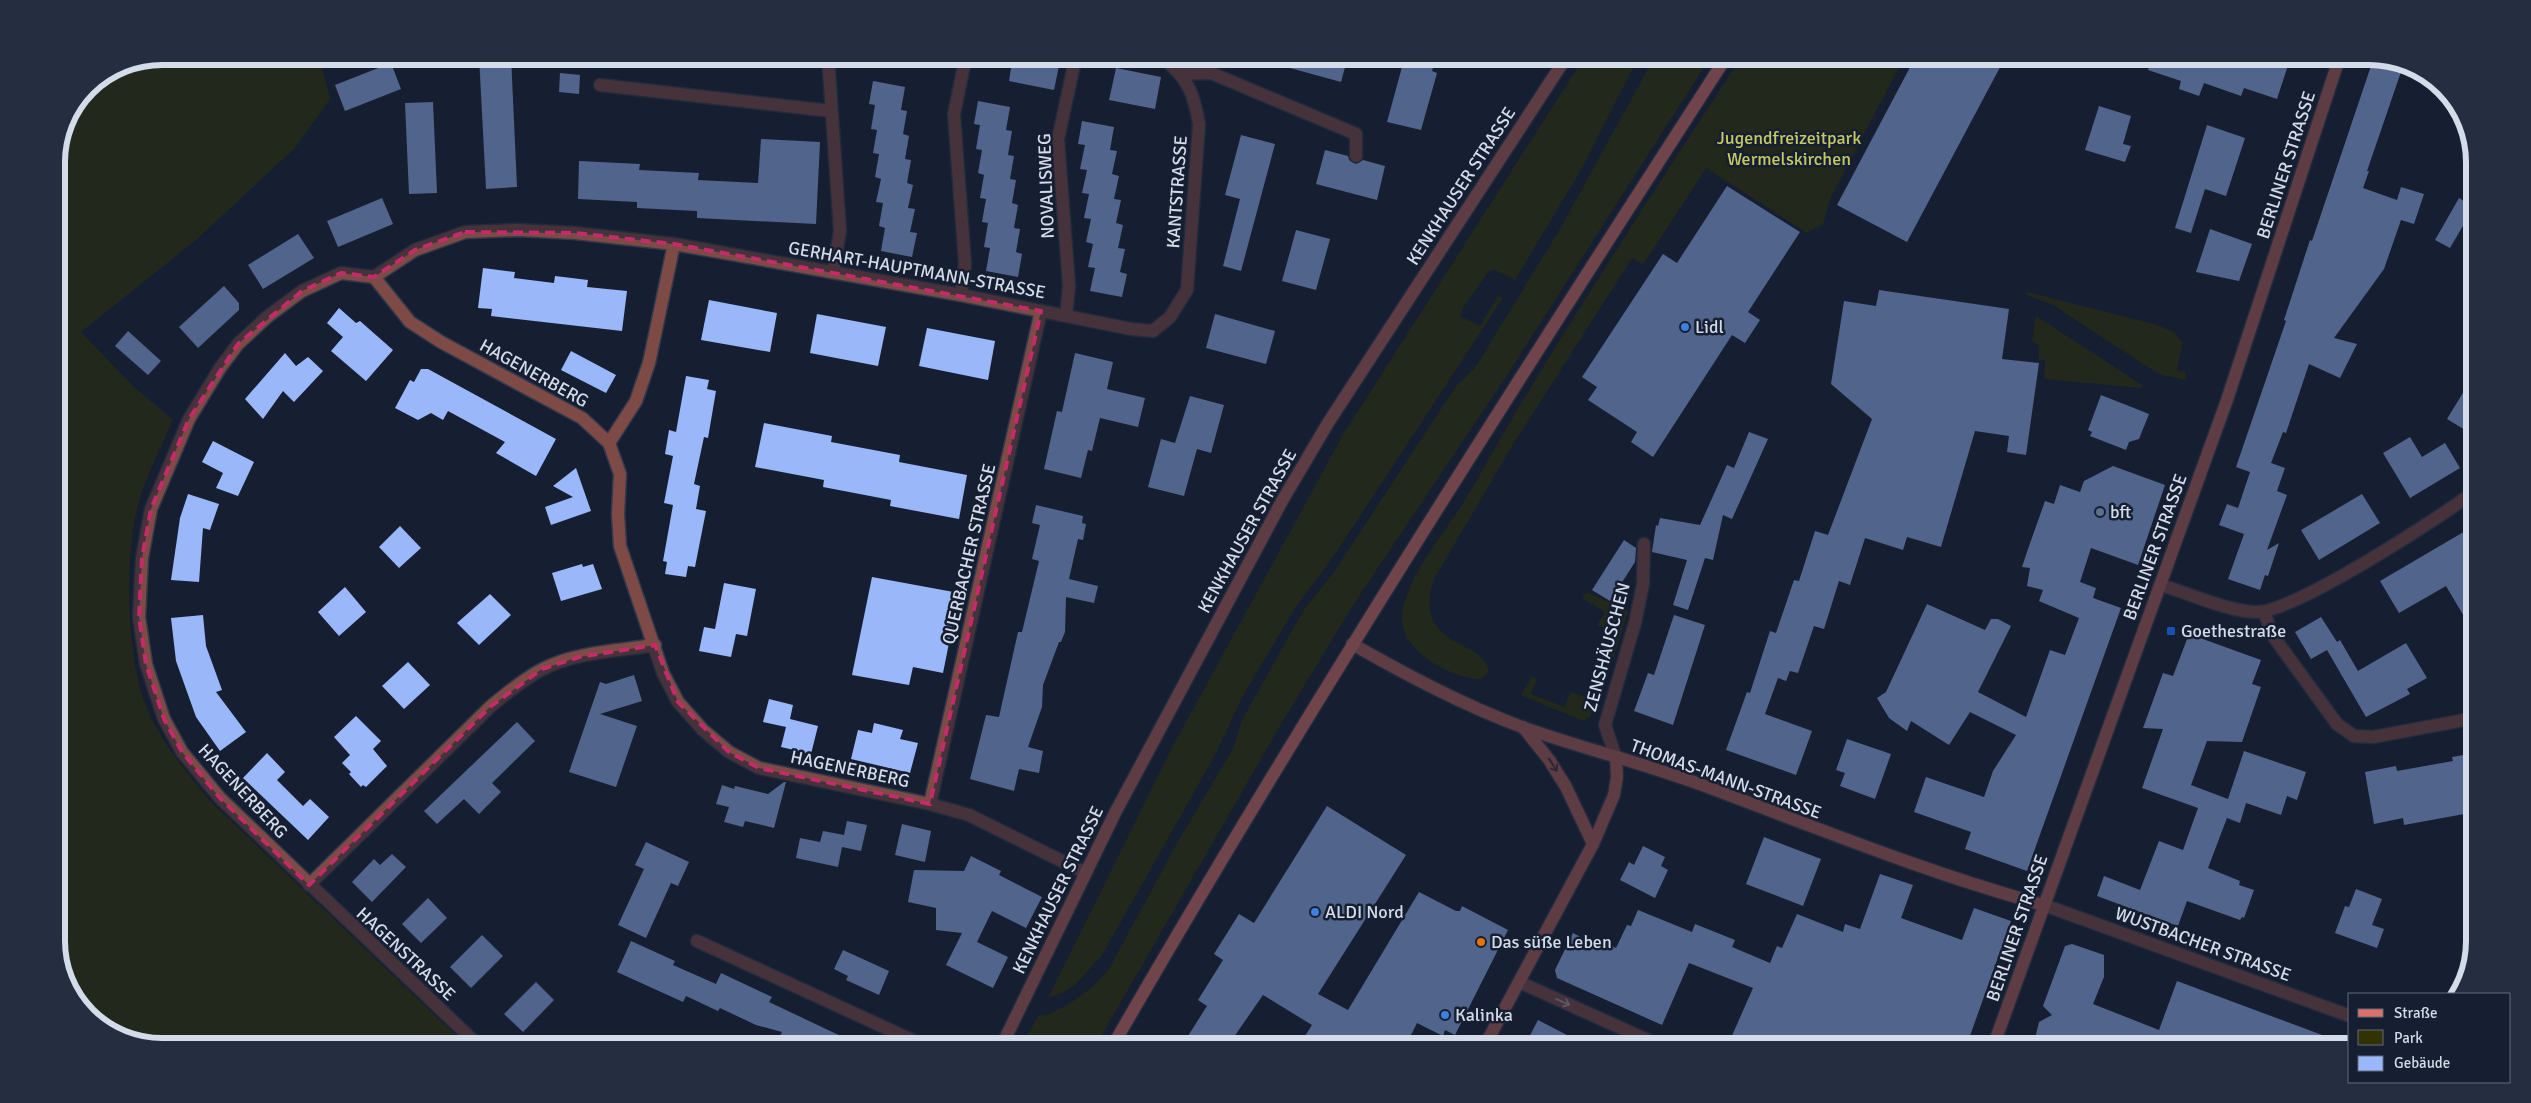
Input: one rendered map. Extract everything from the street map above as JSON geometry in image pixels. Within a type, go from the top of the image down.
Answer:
[{"type":"main road","name":"KENKHAUSER STRASSE","points":[[1005,1038],[1161,724],[1312,448],[1561,65]]},
{"type":"main road","points":[[1117,1038],[1197,899],[1352,644],[1450,487],[1721,65]]},
{"type":"main road","name":"BERLINER STRASSE","points":[[1996,1038],[2227,400],[2337,65]]},
{"type":"main road","points":[[1352,644],[1393,668],[1522,727],[1616,758]]},
{"type":"main road","points":[[1522,727],[1554,767],[1593,844]]},
{"type":"main road","name":"THOMAS-MANN-STRASSE","points":[[1489,1038],[1593,844],[1614,795],[1617,776],[1616,758],[1701,785],[1813,829],[1994,892],[2044,905]]},
{"type":"street","points":[[828,65],[840,231],[833,272]]},
{"type":"street","points":[[961,295],[965,264],[954,114],[964,65]]},
{"type":"street","name":"NOVALISWEG","points":[[1066,316],[1069,286],[1058,139],[1074,65]]},
{"type":"street","name":"KANTSTRASSE","points":[[1153,331],[1170,317],[1187,290],[1199,124],[1195,100],[1182,74],[1172,65]]},
{"type":"street","points":[[1182,74],[1211,73],[1356,134],[1356,156]]},
{"type":"street","points":[[600,85],[831,111]]},
{"type":"street","name":"GERHART-HAUPTMANN-STRASSE","points":[[374,277],[414,250],[465,232],[518,230],[566,233],[674,244],[961,295],[1131,330],[1153,331]]},
{"type":"street","points":[[609,443],[636,401],[649,363],[674,244]]},
{"type":"street","name":"HAGENERBERG","points":[[309,885],[220,798],[182,752],[164,719],[146,664],[139,618],[142,558],[151,509],[169,463],[189,419],[238,344],[302,291],[341,273],[374,277],[410,322],[441,342],[582,418],[609,443],[620,474],[618,514],[620,546],[663,673],[678,702],[703,730],[729,752],[759,768],[930,804],[968,815],[1086,873]]},
{"type":"street","name":"QUERBACHER STRASSE","points":[[930,804],[1041,311]]},
{"type":"street","points":[[2161,585],[2245,611],[2264,612],[2306,595],[2346,573],[2466,497]]},
{"type":"street","name":"ZENSHÄUSCHEN","points":[[1616,758],[1605,725],[1635,623],[1643,584],[1644,544]]},
{"type":"street","points":[[2264,612],[2273,636],[2328,713],[2348,734],[2362,738],[2373,737],[2466,720]]},
{"type":"street","points":[[309,885],[490,707],[516,686],[542,669],[579,657],[654,645]]},
{"type":"street","name":"HAGENSTRASSE","points":[[309,885],[470,1038]]},
{"type":"street","name":"WUSTBACHER STRASSE","points":[[2044,905],[2348,1015]]},
{"type":"street","points":[[697,941],[907,1038]]},
{"type":"street","points":[[1519,982],[1643,1038]]},
{"type":"highlighted area","points":[[465,232],[575,233],[674,244],[1041,311],[930,804],[759,768],[729,752],[678,702],[655,645],[579,657],[542,669],[490,707],[309,885],[220,798],[182,752],[164,719],[146,664],[139,617],[142,558],[151,509],[189,419],[238,344],[302,291],[341,273],[374,277],[415,250]]},
{"type":"green space","points":[[156,65],[321,65],[330,99],[295,148],[197,239],[81,332],[133,386],[173,420],[142,491],[134,524],[129,579],[132,639],[136,668],[150,715],[162,738],[209,800],[459,1038],[156,1038],[137,1035],[108,1022],[89,1005],[81,995],[70,972],[65,947],[65,156],[68,137],[81,108],[93,93],[108,81],[131,70]]},
{"type":"green space","points":[[1579,65],[1634,65],[1582,168],[1515,280],[1495,270],[1489,271],[1463,308],[1460,316],[1480,326],[1498,296],[1503,298],[1335,554],[1295,608],[1244,694],[1215,755],[1102,955],[1075,985],[1062,993],[1048,998],[1174,744],[1344,433]]},
{"type":"green space","points":[[1650,65],[1705,65],[1509,372],[1355,602],[1284,719],[1100,1038],[1026,1038],[1038,1016],[1048,1015],[1069,1004],[1091,988],[1109,969],[1176,845],[1234,747],[1241,722],[1303,611],[1334,572],[1456,386],[1475,368],[1560,229]]},
{"type":"green space","name":"Jugendfreizeitpark Wermelskirchen","points":[[1736,65],[1900,65],[1831,197],[1823,224],[1807,233],[1706,168],[1643,265],[1632,258],[1509,451],[1433,581],[1430,603],[1433,620],[1441,631],[1452,640],[1484,660],[1489,671],[1481,679],[1470,678],[1443,668],[1419,652],[1410,642],[1404,631],[1402,619],[1409,589],[1426,557],[1465,500],[1579,309]]},
{"type":"green space","points":[[2027,292],[2154,324],[2174,332],[2182,343],[2177,370],[2185,372],[2187,380],[2162,375],[2151,369],[2053,305],[2027,295]]},
{"type":"green space","points":[[2036,316],[2142,385],[2142,388],[2044,379],[2045,360],[2039,360],[2039,346],[2032,341]]},
{"type":"green space","points":[[1587,592],[1628,611],[1614,656],[1609,661],[1590,717],[1583,721],[1521,695],[1532,676],[1537,679],[1531,694],[1564,707],[1571,692],[1585,697],[1612,631],[1597,625],[1605,612],[1582,598]]},
{"type":"building","points":[[386,65],[392,65],[401,89],[345,111],[335,85]]},
{"type":"building","points":[[479,65],[511,65],[517,187],[486,189]]},
{"type":"building","points":[[1012,65],[1059,65],[1054,90],[1009,81]]},
{"type":"building","points":[[1279,65],[1346,65],[1341,82]]},
{"type":"building","points":[[1403,65],[1434,65],[1432,71],[1437,73],[1421,130],[1387,122]]},
{"type":"building","points":[[1911,65],[2001,65],[1907,242],[1837,205]]},
{"type":"building","points":[[2150,65],[2288,65],[2277,99],[2244,88],[2241,96],[2204,83],[2199,96],[2179,89],[2181,81],[2148,70]]},
{"type":"building","points":[[2371,65],[2401,70],[2363,188],[2397,200],[2401,187],[2424,194],[2414,224],[2401,220],[2384,269],[2334,338],[2357,344],[2340,378],[2309,364],[2286,433],[2283,432],[2271,463],[2285,468],[2277,491],[2287,495],[2267,550],[2279,543],[2268,576],[2265,575],[2260,590],[2228,579],[2244,534],[2219,525],[2227,504],[2238,508],[2250,472],[2236,467],[2286,321],[2284,320],[2310,240],[2312,241]]},
{"type":"building","points":[[1116,68],[1161,77],[1155,109],[1109,100]]},
{"type":"building","points":[[560,73],[580,75],[579,94],[559,92]]},
{"type":"building","points":[[873,81],[905,87],[901,110],[907,111],[903,134],[909,136],[905,159],[911,160],[907,183],[913,185],[908,208],[915,209],[910,232],[917,233],[912,257],[881,251],[885,228],[879,226],[883,203],[876,202],[881,179],[875,177],[879,154],[873,153],[877,130],[871,129],[875,105],[869,104]]},
{"type":"building","points":[[978,101],[1010,107],[1006,130],[1012,131],[1008,155],[1014,156],[1010,179],[1016,180],[1012,203],[1018,205],[1014,228],[1020,229],[1016,252],[1022,254],[1018,277],[986,271],[990,248],[984,247],[988,223],[982,222],[986,199],[980,198],[984,175],[978,173],[982,150],[976,149],[980,125],[974,124]]},
{"type":"building","points":[[433,102],[437,193],[409,194],[405,103]]},
{"type":"building","points":[[2099,106],[2131,116],[2123,144],[2131,146],[2125,162],[2085,150]]},
{"type":"building","points":[[1082,121],[1114,127],[1110,150],[1117,151],[1112,174],[1119,176],[1114,199],[1121,200],[1116,223],[1123,225],[1118,248],[1125,249],[1120,272],[1127,274],[1122,297],[1090,291],[1095,268],[1088,267],[1093,244],[1086,242],[1091,219],[1084,218],[1089,194],[1082,193],[1087,170],[1080,169],[1085,145],[1078,144]]},
{"type":"building","points":[[2207,125],[2245,138],[2226,196],[2205,189],[2191,233],[2175,228]]},
{"type":"building","points":[[1241,135],[1275,144],[1241,271],[1223,266],[1240,199],[1225,195]]},
{"type":"building","points":[[761,139],[820,142],[816,224],[697,218],[697,211],[637,208],[637,202],[578,199],[579,161],[640,164],[639,170],[699,173],[698,180],[758,183]]},
{"type":"building","points":[[1325,150],[1348,156],[1349,160],[1356,164],[1363,160],[1385,166],[1377,200],[1316,184]]},
{"type":"building","name":"Lidl","points":[[1727,186],[1800,232],[1748,312],[1760,320],[1745,343],[1732,335],[1653,457],[1631,442],[1637,432],[1588,400],[1597,387],[1582,377],[1663,254],[1677,263]]},
{"type":"building","points":[[382,198],[393,224],[338,247],[327,221]]},
{"type":"building","points":[[2459,198],[2466,202],[2466,221],[2450,248],[2435,240]]},
{"type":"building","points":[[2210,229],[2252,244],[2239,281],[2196,272]]},
{"type":"building","points":[[1296,230],[1330,239],[1316,290],[1282,281]]},
{"type":"building","points":[[298,234],[314,258],[263,289],[248,265]]},
{"type":"building","points":[[483,268],[515,272],[514,278],[554,283],[555,276],[588,280],[587,287],[627,291],[622,331],[491,316],[492,309],[478,308]]},
{"type":"building","points":[[224,286],[239,303],[239,310],[198,348],[179,327]]},
{"type":"building","points":[[1879,290],[2009,309],[2002,359],[2039,363],[2026,455],[2007,452],[2009,436],[1975,431],[1941,547],[1907,537],[1903,550],[1865,538],[1850,585],[1839,581],[1824,629],[1814,626],[1798,673],[1790,671],[1786,681],[1778,678],[1765,714],[1812,731],[1796,775],[1726,750],[1747,692],[1750,693],[1770,631],[1776,633],[1794,580],[1799,581],[1815,531],[1828,535],[1872,419],[1831,384],[1844,301],[1876,306]]},
{"type":"building","points":[[709,300],[777,313],[770,352],[701,340]]},
{"type":"building","points":[[339,308],[356,323],[360,321],[393,350],[366,381],[331,351],[343,337],[327,323]]},
{"type":"building","points":[[817,314],[886,327],[878,366],[810,353]]},
{"type":"building","points":[[1215,314],[1275,331],[1266,364],[1206,348]]},
{"type":"building","points":[[927,328],[995,341],[988,380],[919,366]]},
{"type":"building","points":[[128,331],[161,361],[148,375],[115,346]]},
{"type":"building","points":[[571,351],[616,375],[606,393],[561,370]]},
{"type":"building","points":[[285,353],[296,366],[308,357],[323,371],[294,402],[283,391],[263,419],[245,399]]},
{"type":"building","points":[[1075,353],[1113,362],[1107,389],[1145,398],[1138,427],[1100,418],[1092,451],[1088,450],[1081,478],[1044,469],[1057,411],[1062,412]]},
{"type":"building","points":[[421,369],[428,369],[556,439],[536,476],[496,453],[505,442],[448,411],[443,420],[431,413],[418,420],[395,408],[410,380],[414,382]]},
{"type":"building","points":[[686,376],[709,380],[707,389],[716,391],[708,438],[704,437],[694,484],[700,486],[696,509],[706,511],[695,567],[688,566],[686,577],[665,574],[667,562],[663,561],[673,505],[664,503],[673,456],[665,454],[669,430],[676,432]]},
{"type":"building","points":[[2466,388],[2466,431],[2447,419]]},
{"type":"building","points":[[2101,395],[2149,414],[2139,439],[2129,442],[2126,450],[2090,436],[2092,432],[2088,430]]},
{"type":"building","points":[[1190,396],[1224,405],[1211,453],[1197,449],[1184,496],[1148,487],[1161,439],[1175,443]]},
{"type":"building","points":[[764,423],[832,436],[831,442],[900,455],[899,462],[967,475],[959,519],[890,506],[891,500],[823,487],[824,480],[755,467]]},
{"type":"building","points":[[1749,432],[1768,439],[1732,519],[1723,515],[1713,560],[1705,558],[1688,610],[1673,605],[1687,560],[1652,552],[1656,525],[1658,526],[1660,518],[1700,525],[1727,465],[1734,468]]},
{"type":"building","points":[[2410,437],[2422,457],[2445,443],[2460,468],[2410,498],[2383,453]]},
{"type":"building","points":[[213,441],[254,462],[238,496],[216,488],[223,473],[202,462]]},
{"type":"building","points":[[2113,466],[2165,485],[2138,565],[2091,548],[2080,582],[2096,588],[2093,598],[2121,608],[2027,871],[1965,849],[1971,832],[1914,812],[1926,777],[1984,797],[1993,771],[2016,735],[1970,712],[1949,745],[1911,721],[1907,731],[1889,718],[1877,698],[1886,692],[1927,604],[1985,630],[1991,619],[1998,619],[2011,626],[1978,692],[2026,717],[2050,650],[2065,655],[2079,618],[2039,601],[2043,590],[2027,586],[2030,568],[2022,567],[2028,549],[2045,501],[2054,504],[2060,485],[2080,492],[2084,481]]},
{"type":"building","points":[[576,468],[591,511],[551,525],[545,507],[573,497],[553,486]]},
{"type":"building","points":[[188,494],[219,504],[210,530],[203,528],[199,582],[171,580],[180,518]]},
{"type":"building","points":[[2362,494],[2380,523],[2319,560],[2301,530]]},
{"type":"building","points":[[1036,505],[1083,516],[1082,523],[1086,524],[1083,540],[1078,539],[1069,579],[1098,586],[1094,603],[1066,597],[1065,632],[1061,642],[1059,642],[1043,685],[1042,707],[1028,747],[1043,751],[1039,773],[1019,769],[1014,791],[970,779],[986,715],[999,717],[1018,632],[1022,632],[1039,561],[1032,559],[1040,525],[1032,523]]},
{"type":"building","points":[[400,526],[421,548],[399,568],[379,547]]},
{"type":"building","points":[[2466,531],[2466,620],[2446,586],[2399,613],[2380,581]]},
{"type":"building","points":[[1624,540],[1636,548],[1635,562],[1610,601],[1592,590]]},
{"type":"building","points":[[582,564],[583,567],[593,564],[602,589],[561,601],[552,573]]},
{"type":"building","points":[[872,577],[959,593],[943,673],[913,667],[909,685],[852,675]]},
{"type":"building","points":[[724,583],[756,589],[747,636],[736,634],[731,657],[699,651],[704,627],[715,629]]},
{"type":"building","points":[[345,587],[366,612],[339,636],[318,612]]},
{"type":"building","points":[[490,594],[511,615],[479,645],[457,623]]},
{"type":"building","points":[[203,615],[206,646],[222,690],[216,692],[246,732],[220,751],[196,717],[176,661],[171,618]]},
{"type":"building","points":[[1674,615],[1705,625],[1673,725],[1634,711],[1648,673],[1654,675]]},
{"type":"building","points":[[2321,617],[2337,642],[2340,640],[2358,671],[2406,643],[2427,678],[2407,689],[2410,694],[2366,717],[2327,650],[2311,659],[2295,632]]},
{"type":"building","points":[[2189,634],[2261,660],[2252,684],[2261,687],[2242,742],[2207,741],[2191,785],[2228,799],[2244,751],[2306,772],[2297,800],[2287,796],[2281,815],[2246,803],[2240,823],[2227,818],[2208,868],[2240,881],[2239,885],[2254,890],[2244,918],[2242,917],[2240,920],[2187,901],[2178,926],[2097,896],[2104,876],[2140,890],[2159,841],[2183,850],[2198,808],[2142,788],[2163,729],[2143,728],[2163,673],[2173,676]]},
{"type":"building","points":[[408,662],[430,685],[404,709],[382,686]]},
{"type":"building","points":[[634,675],[642,701],[600,714],[637,726],[616,787],[569,772],[600,682],[606,684]]},
{"type":"building","points":[[769,699],[793,705],[790,719],[818,726],[811,754],[781,747],[786,727],[763,722]]},
{"type":"building","points":[[356,716],[381,741],[373,749],[387,766],[366,787],[363,785],[361,787],[349,774],[351,772],[342,763],[350,755],[334,737]]},
{"type":"building","points":[[517,722],[535,741],[492,783],[501,792],[479,814],[464,799],[437,824],[424,811]]},
{"type":"building","points":[[874,723],[903,730],[900,739],[918,743],[910,773],[851,759],[858,730],[872,733]]},
{"type":"building","points":[[1847,739],[1891,754],[1875,799],[1840,786],[1845,773],[1836,770]]},
{"type":"building","points":[[267,753],[285,772],[277,780],[303,806],[310,799],[329,817],[308,840],[243,778]]},
{"type":"building","points":[[2466,755],[2466,814],[2404,825],[2403,818],[2374,824],[2365,772],[2396,766],[2397,771],[2453,761],[2452,757]]},
{"type":"building","points":[[786,782],[774,828],[745,821],[743,827],[724,822],[729,807],[716,804],[722,785],[734,789],[735,786],[768,794]]},
{"type":"building","points":[[1327,806],[1406,855],[1318,994],[1348,1010],[1419,892],[1456,911],[1460,911],[1462,906],[1508,930],[1455,1035],[1445,1030],[1443,1036],[1417,1023],[1410,1038],[1304,1038],[1312,1025],[1263,995],[1233,1038],[1187,1038],[1207,1006],[1198,1000],[1223,960],[1214,954],[1239,914],[1254,923]]},
{"type":"building","points":[[847,821],[867,825],[861,851],[842,847],[838,867],[796,858],[800,838],[820,842],[823,831],[844,835]]},
{"type":"building","points":[[902,824],[931,831],[925,862],[895,855]]},
{"type":"building","points":[[1764,837],[1821,859],[1803,906],[1746,884]]},
{"type":"building","points":[[646,842],[689,862],[678,886],[671,883],[646,938],[618,925],[644,869],[635,865]]},
{"type":"building","points":[[1643,846],[1665,857],[1661,866],[1668,870],[1655,898],[1620,880],[1629,862],[1634,865]]},
{"type":"building","points":[[392,854],[406,867],[372,902],[352,882],[374,859],[380,865]]},
{"type":"building","points":[[971,856],[1001,871],[999,875],[1042,897],[1026,928],[992,911],[977,942],[1008,957],[993,988],[946,965],[962,933],[936,930],[936,908],[908,902],[914,870],[964,871]]},
{"type":"building","points":[[1880,874],[1913,885],[1901,918],[1962,940],[1974,908],[2011,921],[1969,1038],[1731,1038],[1753,988],[1689,963],[1662,1025],[1557,978],[1555,970],[1573,933],[1594,944],[1597,938],[1616,948],[1627,925],[1631,926],[1638,910],[1692,932],[1695,924],[1735,940],[1732,947],[1770,963],[1777,946],[1782,948],[1797,914],[1843,932],[1845,924],[1860,929]]},
{"type":"building","points":[[2356,889],[2382,899],[2372,925],[2384,929],[2377,948],[2335,933],[2345,906],[2349,907]]},
{"type":"building","points":[[428,898],[447,918],[421,943],[402,924]]},
{"type":"building","points":[[482,935],[503,956],[471,988],[450,967]]},
{"type":"building","points":[[631,941],[675,961],[673,965],[716,984],[721,973],[772,997],[769,1002],[845,1038],[779,1038],[782,1032],[756,1025],[720,1008],[718,1011],[686,996],[683,1002],[617,972]]},
{"type":"building","points":[[2072,944],[2104,955],[2104,977],[2093,1004],[2159,1030],[2177,981],[2330,1038],[2035,1038],[2039,1022],[2052,1015],[2043,1006],[2065,946]]},
{"type":"building","points":[[843,950],[889,971],[879,995],[846,980],[848,976],[834,969]]},
{"type":"building","points":[[536,982],[554,1000],[523,1032],[504,1014]]},
{"type":"building","points":[[1538,1020],[1573,1038],[1529,1038]]},
{"type":"place","name":"Lidl","points":[[1685,327]]},
{"type":"place","name":"bft","points":[[2100,512]]},
{"type":"place","name":"Goethestraße","points":[[2171,631]]},
{"type":"place","name":"ALDI Nord","points":[[1315,912]]},
{"type":"place","name":"Das süße Leben","points":[[1481,942]]},
{"type":"place","name":"Kalinka","points":[[1445,1015]]}]
